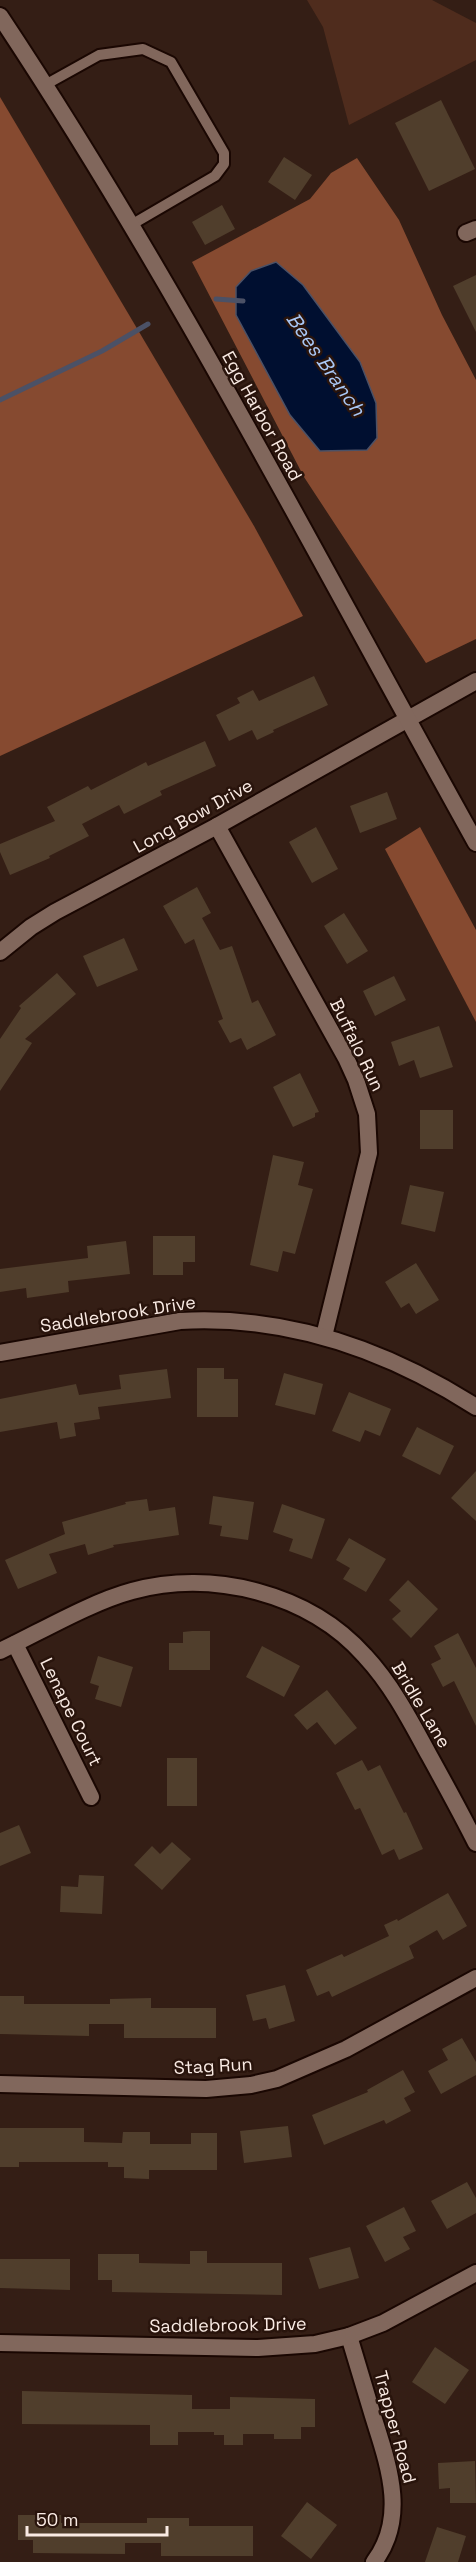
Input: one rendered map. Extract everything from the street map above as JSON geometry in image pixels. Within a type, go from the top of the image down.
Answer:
[{"type":"street","name":"Egg Harbor Road","points":[[0,16],[131,225],[275,478],[476,843]]},
{"type":"street","name":"Long Bow Drive","points":[[0,952],[31,927],[56,912],[217,826],[476,681]]},
{"type":"street","name":"Buffalo Run","points":[[217,826],[345,1058],[356,1080],[367,1114],[369,1153],[324,1336]]},
{"type":"street","name":"Saddlebrook Drive","points":[[0,1353],[180,1320],[204,1319],[256,1323],[324,1336],[358,1347],[417,1372],[476,1407]]},
{"type":"street","name":"Bridle Lane","points":[[0,1651],[111,1598],[147,1587],[201,1583],[254,1591],[280,1599],[326,1622],[364,1655],[377,1670],[403,1707],[476,1843]]},
{"type":"street","name":"Lenape Court","points":[[15,1644],[91,1797]]},
{"type":"street","name":"Stag Run","points":[[0,2084],[206,2089],[268,2081],[298,2072],[346,2049],[476,1978]]},
{"type":"street","name":"Saddlebrook Drive","points":[[0,2343],[258,2348],[315,2343],[349,2336],[411,2310],[476,2273]]},
{"type":"street","name":"Trapper Road","points":[[349,2336],[393,2490],[391,2526],[386,2542],[374,2562]]},
{"type":"lane","points":[[45,85],[99,55],[143,49],[171,62],[224,153],[224,164],[215,176],[131,225]]},
{"type":"shaded area","points":[[307,0],[432,0],[476,23],[476,60],[349,125],[323,27]]},
{"type":"shaded area","points":[[0,97],[254,526],[303,616],[0,756]]},
{"type":"shaded area","points":[[357,158],[399,220],[442,315],[476,380],[476,639],[426,663],[304,477],[192,262],[310,199],[331,173]]},
{"type":"shaded area","points":[[420,827],[476,930],[476,1022],[385,849]]},
{"type":"water","points":[[276,262],[303,285],[360,362],[376,403],[377,438],[367,450],[320,451],[290,415],[236,315],[236,287],[251,271]]},
{"type":"building","points":[[441,100],[475,169],[429,191],[395,123]]},
{"type":"building","points":[[284,157],[312,175],[295,200],[268,182]]},
{"type":"building","points":[[222,205],[235,229],[205,245],[192,222]]},
{"type":"building","points":[[476,275],[476,332],[453,286]]},
{"type":"building","points":[[314,676],[328,705],[273,730],[274,732],[257,740],[252,730],[229,741],[216,715],[240,703],[237,698],[253,690],[259,701]]},
{"type":"building","points":[[205,741],[216,766],[160,791],[162,795],[124,814],[119,805],[82,824],[89,836],[49,856],[50,858],[10,875],[0,852],[0,844],[55,821],[47,807],[88,786],[91,790],[146,762],[148,766]]},
{"type":"building","points":[[387,792],[397,819],[360,833],[350,806]]},
{"type":"building","points":[[316,827],[338,869],[312,883],[289,842]]},
{"type":"building","points":[[197,887],[211,913],[202,918],[220,950],[232,946],[252,1003],[258,1000],[276,1035],[247,1050],[241,1038],[230,1043],[218,1021],[223,1019],[194,939],[185,944],[163,906]]},
{"type":"building","points":[[344,913],[368,951],[347,964],[324,926]]},
{"type":"building","points":[[124,938],[138,970],[97,987],[83,956]]},
{"type":"building","points":[[57,973],[76,994],[25,1039],[32,1043],[0,1091],[0,1039],[21,1008],[19,1006]]},
{"type":"building","points":[[394,976],[406,1000],[375,1016],[363,991]]},
{"type":"building","points":[[439,1026],[453,1067],[420,1078],[414,1060],[399,1066],[391,1042]]},
{"type":"building","points":[[300,1073],[319,1112],[315,1113],[315,1117],[293,1127],[273,1087]]},
{"type":"building","points":[[420,1110],[453,1110],[453,1149],[420,1149]]},
{"type":"building","points":[[273,1155],[304,1162],[298,1185],[313,1189],[295,1254],[283,1251],[278,1272],[250,1265]]},
{"type":"building","points":[[410,1185],[444,1192],[435,1232],[401,1224]]},
{"type":"building","points":[[153,1236],[195,1236],[195,1262],[183,1262],[183,1275],[153,1275]]},
{"type":"building","points":[[126,1241],[130,1274],[68,1281],[69,1292],[27,1298],[26,1288],[0,1292],[0,1269],[88,1258],[87,1246]]},
{"type":"building","points":[[416,1263],[439,1300],[416,1314],[409,1303],[401,1308],[385,1282]]},
{"type":"building","points":[[197,1368],[224,1368],[224,1379],[238,1379],[238,1417],[197,1417]]},
{"type":"building","points":[[167,1369],[171,1398],[98,1407],[100,1419],[74,1423],[76,1436],[60,1439],[57,1422],[0,1432],[0,1399],[76,1384],[79,1395],[121,1389],[119,1375]]},
{"type":"building","points":[[284,1373],[323,1384],[315,1415],[275,1405]]},
{"type":"building","points":[[349,1392],[391,1409],[380,1436],[365,1430],[360,1442],[332,1431]]},
{"type":"building","points":[[417,1427],[454,1446],[440,1475],[402,1456]]},
{"type":"building","points":[[476,1471],[476,1521],[451,1498]]},
{"type":"building","points":[[213,1496],[254,1502],[248,1540],[220,1536],[222,1526],[209,1524]]},
{"type":"building","points":[[147,1499],[149,1511],[175,1507],[179,1535],[113,1545],[114,1547],[88,1555],[85,1544],[49,1554],[57,1573],[18,1589],[5,1560],[65,1534],[62,1522],[126,1504],[125,1502]]},
{"type":"building","points":[[282,1504],[325,1519],[312,1559],[289,1551],[293,1539],[273,1532]]},
{"type":"building","points":[[349,1538],[386,1559],[366,1592],[343,1579],[350,1568],[336,1560]]},
{"type":"building","points":[[408,1580],[438,1609],[411,1638],[392,1619],[401,1611],[389,1600]]},
{"type":"building","points":[[210,1631],[210,1670],[169,1670],[169,1643],[183,1643],[183,1632]]},
{"type":"building","points":[[458,1633],[476,1668],[476,1726],[454,1681],[443,1687],[431,1664],[441,1659],[434,1646]]},
{"type":"building","points":[[262,1646],[300,1666],[284,1697],[246,1677]]},
{"type":"building","points":[[98,1656],[133,1667],[121,1707],[95,1699],[99,1686],[90,1683]]},
{"type":"building","points":[[327,1690],[357,1728],[335,1745],[317,1722],[307,1730],[294,1715]]},
{"type":"building","points":[[167,1758],[197,1758],[197,1806],[167,1806]]},
{"type":"building","points":[[362,1760],[368,1771],[380,1765],[423,1849],[399,1860],[394,1849],[382,1855],[360,1808],[355,1810],[336,1773]]},
{"type":"building","points":[[19,1825],[31,1853],[0,1866],[0,1833]]},
{"type":"building","points":[[172,1842],[191,1859],[162,1890],[134,1865],[152,1846],[160,1854]]},
{"type":"building","points":[[79,1875],[104,1876],[102,1914],[60,1912],[61,1886],[78,1887]]},
{"type":"building","points":[[448,1893],[467,1926],[443,1940],[437,1930],[409,1946],[414,1958],[332,1997],[329,1991],[317,1996],[306,1970],[342,1954],[344,1957],[389,1936],[384,1925],[397,1919],[398,1921]]},
{"type":"building","points":[[285,1985],[295,2021],[269,2029],[266,2018],[253,2021],[246,1995]]},
{"type":"building","points":[[0,1996],[24,1996],[24,2004],[110,2004],[110,1999],[151,1998],[151,2008],[216,2008],[216,2038],[124,2038],[124,2024],[89,2024],[89,2036],[0,2034]]},
{"type":"building","points":[[462,2038],[476,2062],[476,2075],[441,2094],[428,2071],[448,2060],[442,2049]]},
{"type":"building","points":[[403,2070],[415,2092],[404,2098],[411,2111],[386,2124],[384,2120],[324,2145],[312,2115],[368,2092],[367,2090]]},
{"type":"building","points":[[288,2126],[292,2157],[244,2163],[240,2131]]},
{"type":"building","points":[[0,2128],[84,2128],[84,2142],[122,2143],[123,2132],[150,2132],[150,2144],[191,2144],[191,2133],[217,2133],[217,2170],[149,2170],[149,2179],[124,2178],[124,2167],[108,2167],[108,2162],[19,2162],[19,2167],[0,2167]]},
{"type":"building","points":[[467,2182],[476,2198],[476,2213],[447,2229],[431,2201]]},
{"type":"building","points":[[404,2207],[416,2231],[403,2237],[410,2249],[385,2262],[366,2226]]},
{"type":"building","points":[[350,2247],[359,2278],[319,2289],[309,2258]]},
{"type":"building","points":[[190,2251],[207,2251],[207,2263],[282,2263],[282,2295],[112,2292],[112,2280],[98,2280],[98,2254],[139,2254],[139,2263],[190,2264]]},
{"type":"building","points":[[0,2259],[70,2259],[70,2290],[0,2288]]},
{"type":"building","points":[[435,2347],[469,2370],[445,2404],[412,2382]]},
{"type":"building","points":[[22,2391],[192,2395],[192,2409],[230,2409],[230,2397],[315,2399],[315,2427],[301,2427],[301,2439],[274,2439],[274,2434],[243,2434],[243,2445],[224,2445],[224,2435],[214,2435],[214,2432],[178,2432],[178,2445],[150,2445],[150,2425],[22,2424]]},
{"type":"building","points":[[475,2461],[476,2503],[450,2503],[450,2488],[439,2489],[438,2463]]},
{"type":"building","points":[[307,2502],[337,2525],[311,2559],[281,2536]]},
{"type":"building","points":[[18,2515],[61,2515],[61,2523],[147,2523],[147,2518],[189,2518],[189,2526],[253,2526],[253,2556],[161,2556],[161,2543],[125,2543],[125,2554],[33,2553],[33,2540],[18,2540]]},
{"type":"building","points":[[437,2527],[466,2536],[458,2562],[425,2562]]},
{"type":"waterway","name":"Bees Branch","points":[[216,299],[243,301]]},
{"type":"waterway","name":"Bees Branch","points":[[0,400],[102,351],[148,324]]}]
